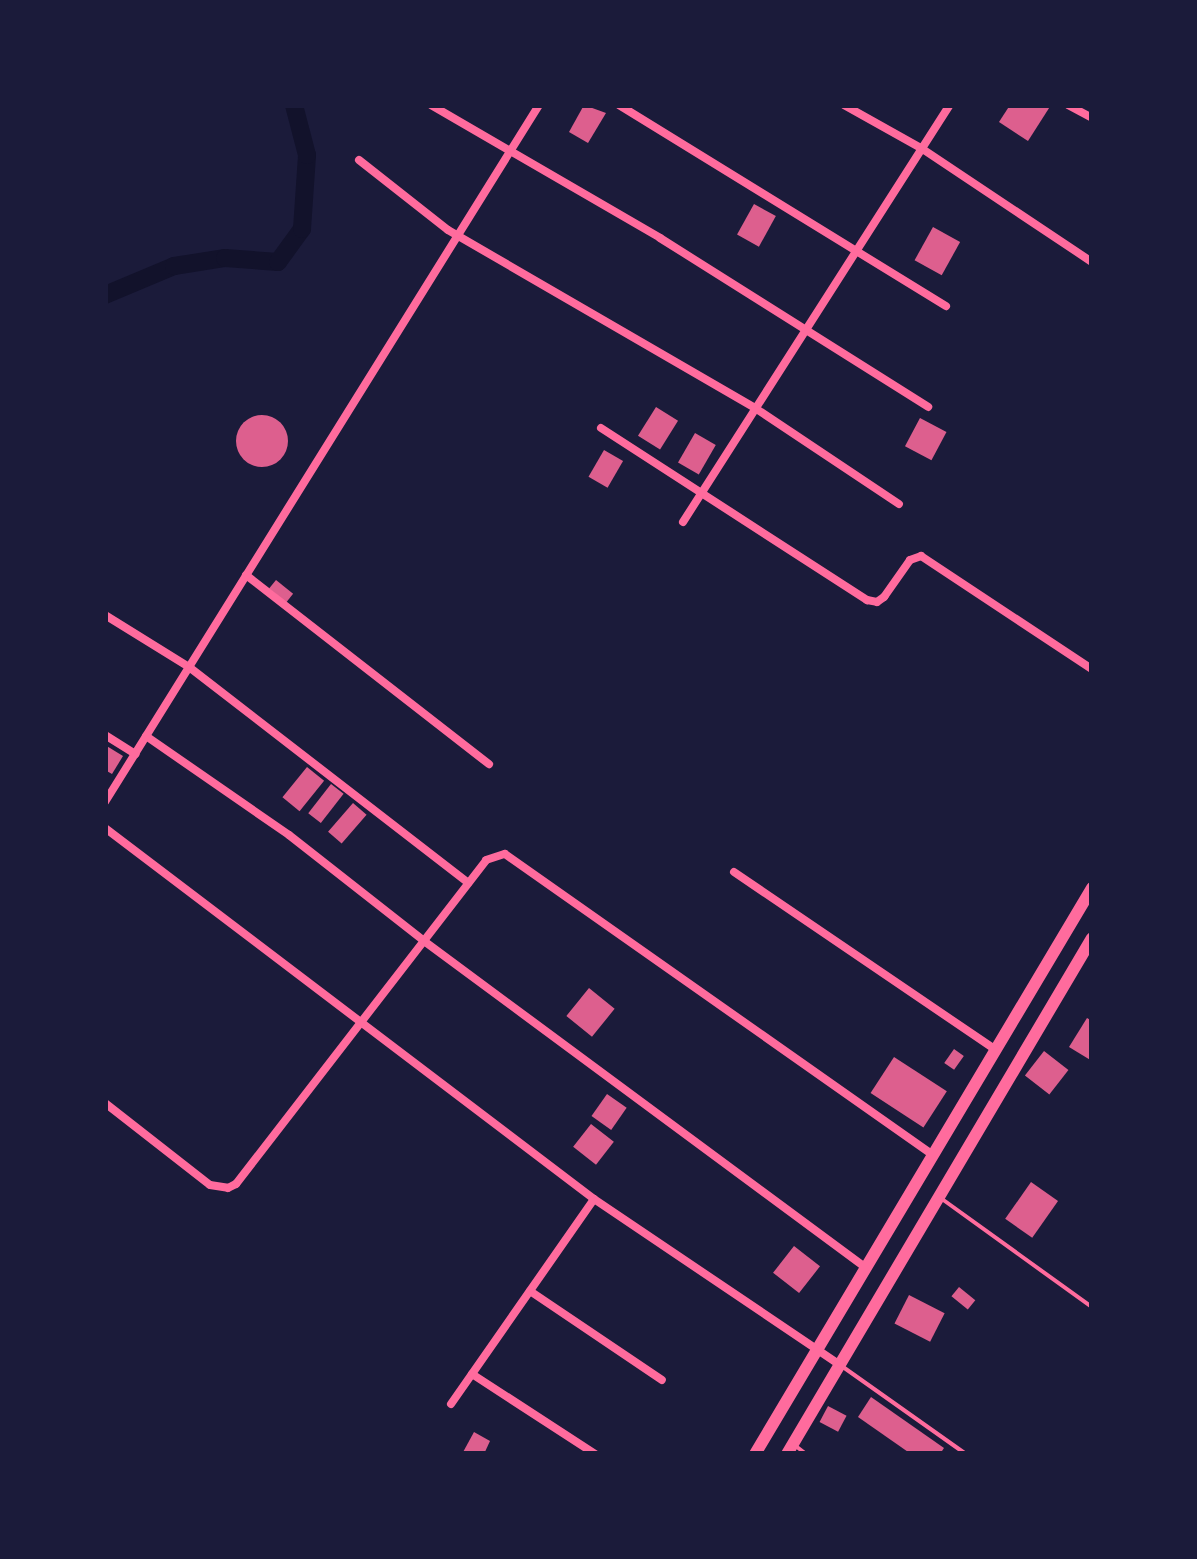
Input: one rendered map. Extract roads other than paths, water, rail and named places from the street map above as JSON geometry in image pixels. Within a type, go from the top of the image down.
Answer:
[{"type":"main road","points":[[756,1454],[1092,888]]},
{"type":"main road","points":[[790,1449],[1092,938]]},
{"type":"street","points":[[431,105],[806,327],[928,406]]},
{"type":"street","points":[[105,802],[539,105]]},
{"type":"street","points":[[619,105],[856,247],[946,306]]},
{"type":"street","points":[[844,105],[921,148],[1092,262]]},
{"type":"street","points":[[683,522],[950,105]]},
{"type":"street","points":[[1068,105],[1092,118]]},
{"type":"street","points":[[359,160],[457,235],[755,408],[899,504]]},
{"type":"street","points":[[601,428],[867,600],[877,602],[884,597],[910,560],[922,556],[1092,669]]},
{"type":"street","points":[[246,575],[489,764]]},
{"type":"street","points":[[105,614],[189,667],[468,883]]},
{"type":"street","points":[[105,736],[135,754]]},
{"type":"street","points":[[146,736],[289,835],[424,941],[866,1268]]},
{"type":"street","points":[[105,828],[594,1199],[840,1365]]},
{"type":"street","points":[[105,1103],[210,1186],[228,1188],[468,883],[496,854],[516,858],[934,1155]]},
{"type":"street","points":[[734,872],[996,1050]]},
{"type":"street","points":[[451,1404],[594,1199]]},
{"type":"street","points":[[530,1291],[662,1380]]},
{"type":"street","points":[[472,1374],[595,1454]]},
{"type":"lane","points":[[939,1196],[1092,1307]]},
{"type":"lane","points":[[840,1365],[966,1454]]},
{"type":"lane","points":[[790,1449],[806,1454]]},
{"type":"waterway","points":[[105,295],[174,266],[225,258],[278,262],[302,229],[307,155],[294,105]]}]
